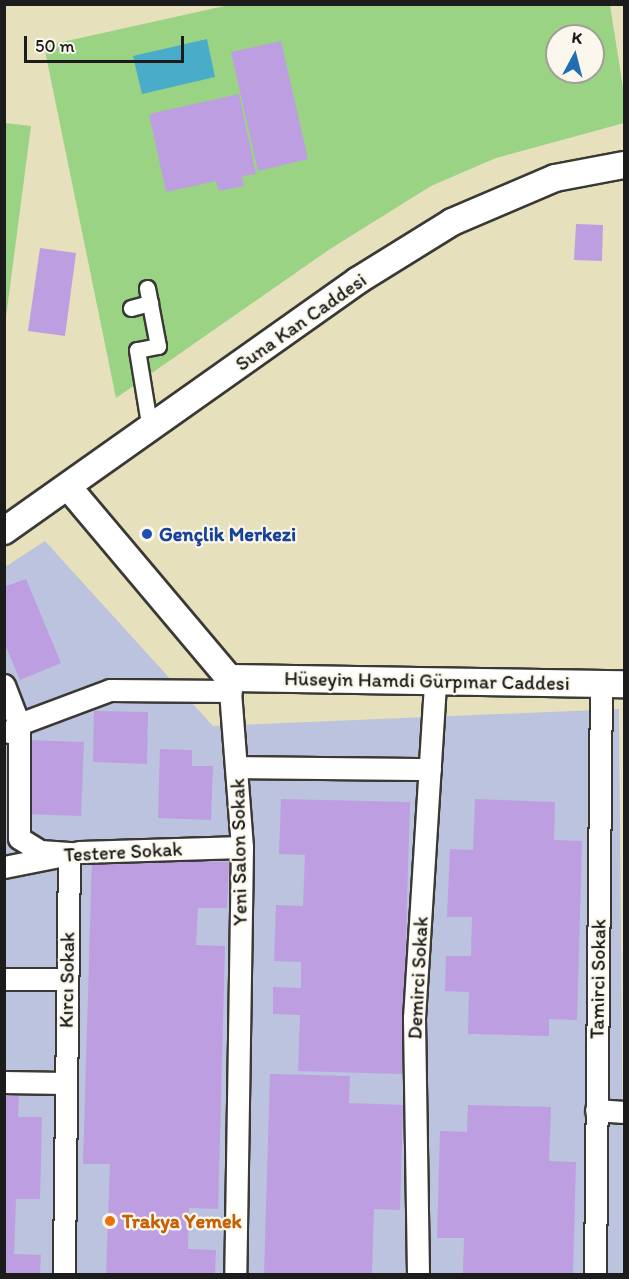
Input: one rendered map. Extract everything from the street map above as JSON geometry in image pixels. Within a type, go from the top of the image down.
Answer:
[{"type":"street","name":"Suna Kan Caddesi","points":[[4,531],[69,488],[357,281],[452,222],[555,178],[624,165]]},
{"type":"street","points":[[131,308],[148,295],[159,318],[158,346],[137,350],[150,429]]},
{"type":"street","points":[[69,488],[230,684]]},
{"type":"street","name":"Hüseyin Hamdi Gürpınar Caddesi","points":[[230,684],[435,681],[613,684]]},
{"type":"street","name":"Demirci Sokak","points":[[418,1275],[414,1018],[435,681]]},
{"type":"street","points":[[12,730],[110,690],[230,684]]},
{"type":"street","name":"Yeni Salon Sokak","points":[[230,684],[242,847],[235,1275]]},
{"type":"street","name":"Tamirci Sokak","points":[[595,1275],[596,1110],[613,684]]},
{"type":"street","points":[[4,685],[12,730],[19,838],[40,851],[69,853]]},
{"type":"street","points":[[237,767],[430,769]]},
{"type":"street","name":"Testere Sokak","points":[[4,867],[69,853],[242,847]]},
{"type":"street","name":"Kırcı Sokak","points":[[64,1275],[69,853]]},
{"type":"street","points":[[4,979],[67,979]]},
{"type":"street","points":[[4,1082],[65,1083]]},
{"type":"street","points":[[596,1110],[624,1112]]},
{"type":"shaded area","points":[[45,541],[213,726],[619,709],[624,1274],[5,1274],[5,567]]},
{"type":"green space","points":[[229,5],[610,5],[624,94],[624,123],[496,158],[431,186],[330,249],[116,398],[44,46]]},
{"type":"green space","points":[[4,123],[31,126],[5,325]]},
{"type":"water","points":[[207,39],[215,77],[142,94],[133,56]]},
{"type":"building","points":[[281,41],[308,159],[258,171],[231,52]]},
{"type":"building","points":[[239,94],[256,174],[242,176],[244,186],[219,191],[216,181],[166,192],[149,114]]},
{"type":"building","points":[[576,224],[603,225],[602,261],[574,260]]},
{"type":"building","points":[[40,248],[76,253],[65,336],[28,331]]},
{"type":"building","points":[[26,579],[61,663],[20,680],[4,642],[4,587]]},
{"type":"building","points":[[94,711],[148,712],[147,764],[93,762]]},
{"type":"building","points":[[29,740],[84,742],[81,816],[26,814]]},
{"type":"building","points":[[160,749],[192,750],[192,766],[213,766],[211,820],[158,818]]},
{"type":"building","points":[[281,799],[410,802],[402,1074],[298,1071],[300,1015],[273,1014],[273,987],[301,988],[301,962],[274,961],[276,905],[303,906],[305,855],[279,854]]},
{"type":"building","points":[[475,799],[555,802],[554,840],[582,841],[577,1020],[549,1019],[549,1036],[468,1034],[469,992],[445,991],[446,956],[471,956],[472,917],[447,917],[450,849],[473,850]]},
{"type":"building","points":[[92,858],[229,862],[227,908],[198,908],[196,945],[225,946],[218,1209],[189,1208],[188,1249],[216,1250],[215,1274],[106,1274],[110,1164],[83,1164]]},
{"type":"building","points":[[270,1074],[350,1076],[349,1103],[403,1105],[400,1210],[374,1209],[372,1274],[264,1274]]},
{"type":"building","points":[[4,1089],[19,1090],[18,1117],[42,1117],[40,1199],[16,1199],[14,1254],[41,1255],[40,1274],[4,1274]]},
{"type":"building","points":[[468,1105],[551,1107],[549,1161],[576,1162],[573,1274],[463,1274],[464,1238],[437,1238],[440,1131],[467,1132]]},
{"type":"place","name":"Gençlik Merkezi","points":[[147,534]]},
{"type":"place","name":"Trakya Yemek","points":[[110,1221]]}]
